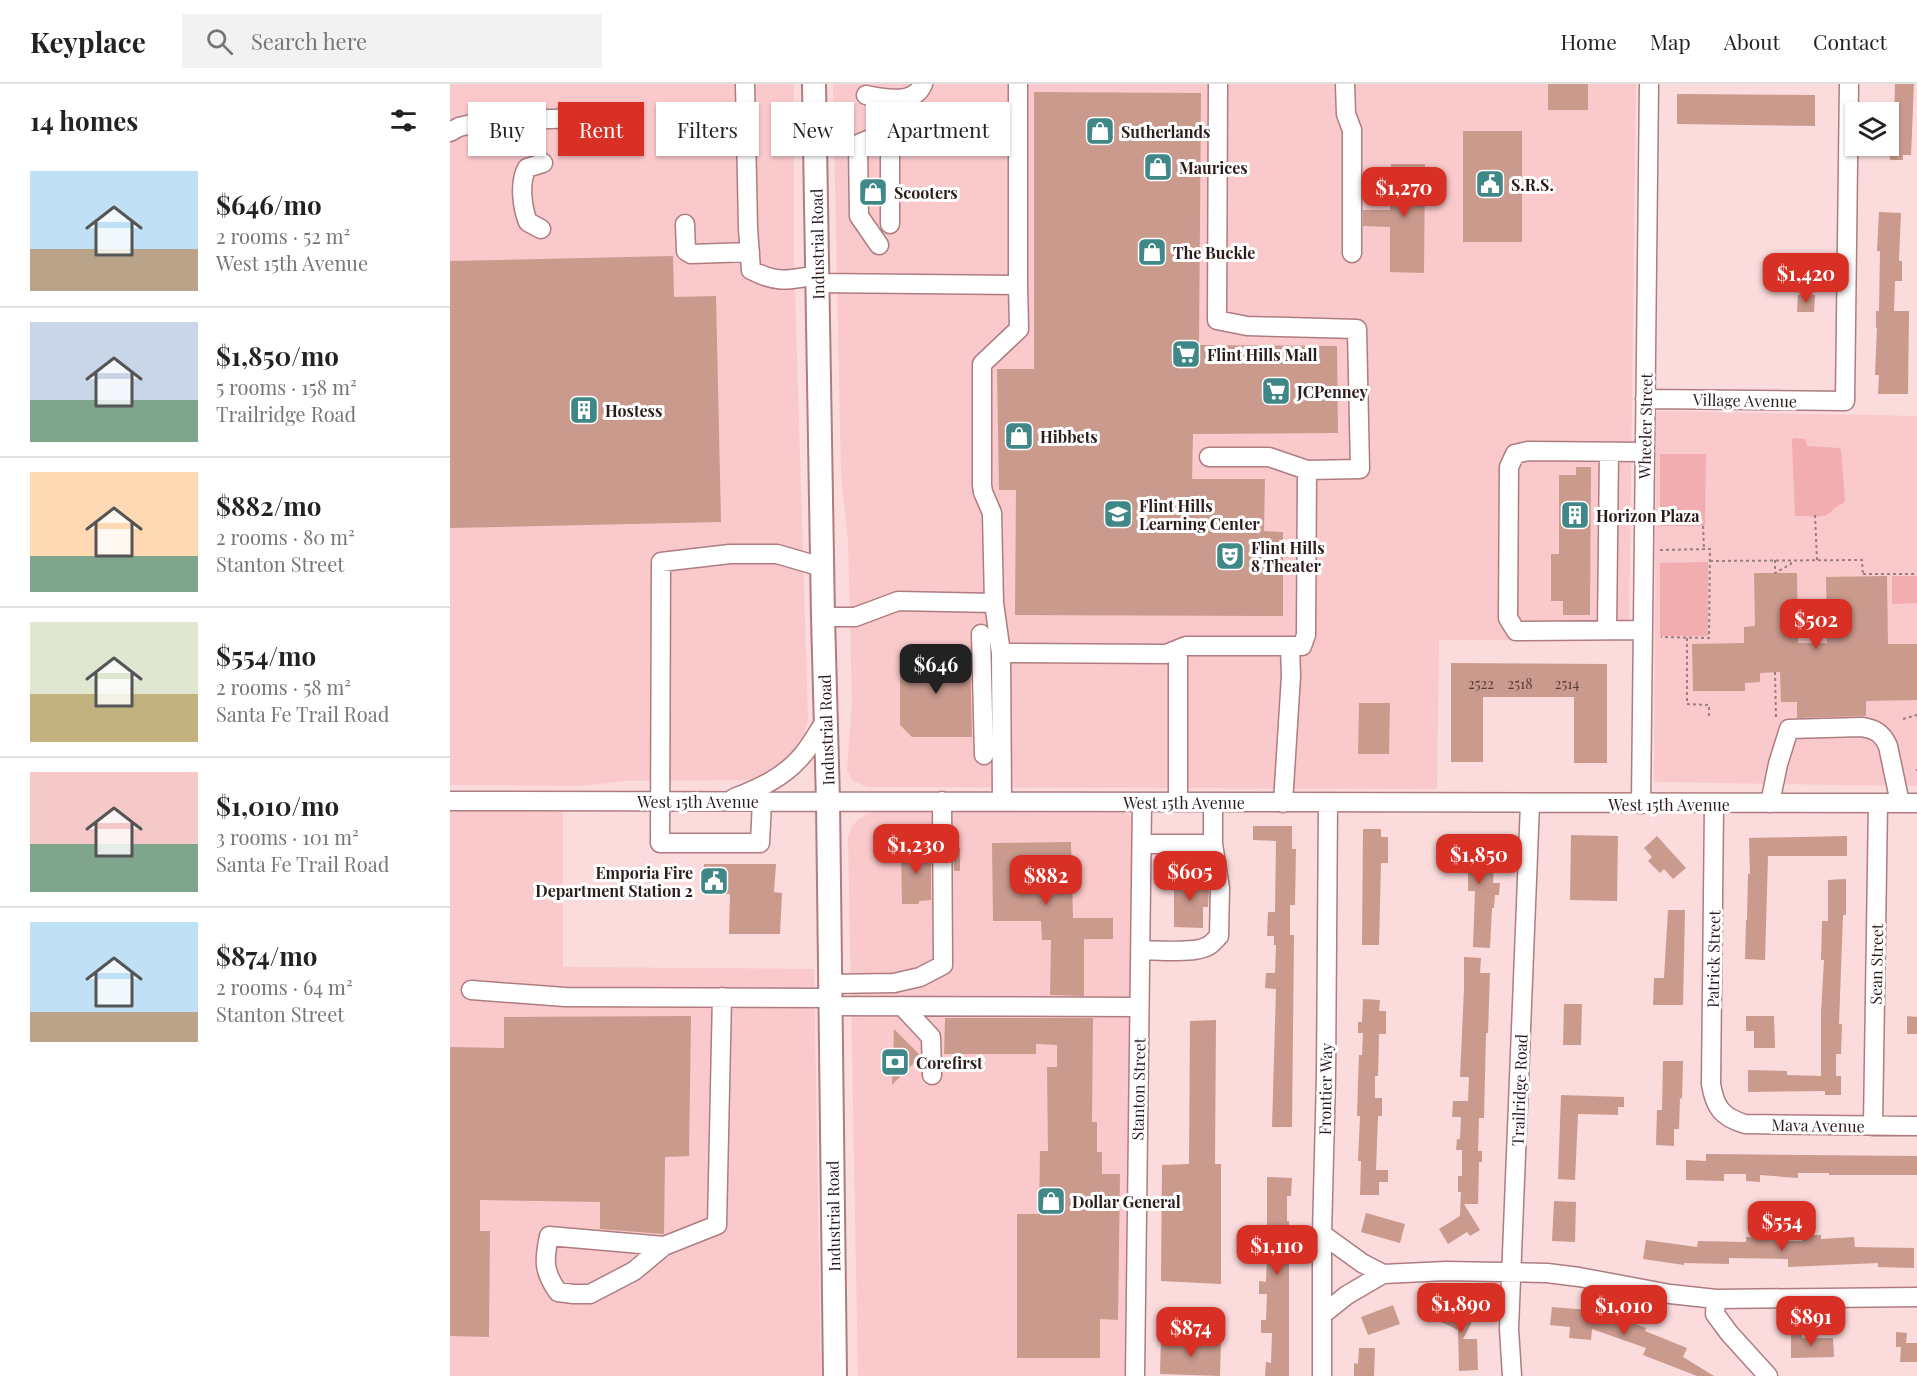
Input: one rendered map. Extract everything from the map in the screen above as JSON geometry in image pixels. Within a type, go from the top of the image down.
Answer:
[{"type":"main road","name":"Industrial Road","points":[[814,84],[828,801],[835,1376]]},
{"type":"street","points":[[745,84],[751,270],[767,279],[1018,285]]},
{"type":"street","points":[[866,96],[889,99],[907,98],[920,91],[923,84]]},
{"type":"street","points":[[1002,801],[1001,653],[994,603],[992,513],[982,485],[982,364],[1019,329],[1018,84]]},
{"type":"street","points":[[1209,457],[1269,457],[1307,470],[1360,469],[1357,329],[1247,326],[1217,320],[1218,84]]},
{"type":"street","points":[[1345,84],[1346,114],[1352,130],[1352,253]]},
{"type":"street","name":"Wheeler Street","points":[[1641,804],[1649,84]]},
{"type":"street","name":"Village Avenue","points":[[1645,399],[1845,401],[1849,84]]},
{"type":"street","points":[[450,132],[459,127],[484,121],[558,119]]},
{"type":"street","points":[[879,245],[859,216],[858,144],[870,139],[890,150],[890,224]]},
{"type":"street","points":[[541,229],[528,222],[524,211],[523,175],[527,168],[543,163]]},
{"type":"street","points":[[686,224],[686,251],[691,254],[750,252]]},
{"type":"street","points":[[1643,630],[1516,631],[1508,618],[1509,467],[1515,454],[1528,451],[1645,452]]},
{"type":"street","points":[[1607,630],[1609,452]]},
{"type":"street","points":[[1001,653],[1166,654],[1186,645],[1302,646],[1306,635],[1307,470]]},
{"type":"street","points":[[762,802],[760,843],[660,843],[661,562],[730,554],[777,554],[822,567]]},
{"type":"street","points":[[823,617],[855,617],[898,601],[994,603]]},
{"type":"street","points":[[981,634],[984,755]]},
{"type":"street","points":[[1283,803],[1290,687],[1290,646]]},
{"type":"street","points":[[1178,649],[1178,802]]},
{"type":"street","points":[[723,802],[770,782],[790,768],[801,758],[826,720]]},
{"type":"street","points":[[1770,803],[1788,729],[1862,728],[1871,728],[1884,738],[1908,803]]},
{"type":"street","name":"West 15th Avenue","points":[[450,801],[1908,803]]},
{"type":"street","points":[[830,996],[920,977],[943,965],[942,801]]},
{"type":"street","name":"Stanton Street","points":[[1135,1376],[1142,802]]},
{"type":"street","points":[[1140,950],[1199,949],[1209,946],[1218,936],[1220,888],[1213,844],[1213,802]]},
{"type":"street","name":"Frontier Way","points":[[1322,1376],[1328,802]]},
{"type":"street","name":"Sean Street","points":[[1873,1126],[1878,803]]},
{"type":"street","name":"Trailridge Road","points":[[1512,1376],[1509,1329],[1530,804]]},
{"type":"street","name":"Patrick Street","points":[[1714,804],[1711,1084],[1714,1100],[1721,1112]]},
{"type":"street","points":[[1142,844],[1213,844]]},
{"type":"street","points":[[471,990],[565,997],[830,996],[902,1006],[1139,1007]]},
{"type":"street","points":[[664,1246],[549,1236],[545,1256],[546,1273],[558,1292],[590,1294],[634,1271],[664,1246],[717,1225],[722,997]]},
{"type":"street","points":[[902,1006],[931,1037],[932,1075]]},
{"type":"street","name":"Mava Avenue","points":[[1721,1112],[1734,1121],[1745,1124],[1917,1126]]},
{"type":"street","points":[[1322,1234],[1362,1263],[1383,1274]]},
{"type":"street","points":[[1323,1314],[1347,1295],[1383,1274],[1446,1271],[1579,1276],[1670,1294],[1716,1299],[1917,1297]]},
{"type":"street","points":[[1716,1299],[1715,1314],[1768,1376]]},
{"type":"path","points":[[1815,515],[1817,560]]},
{"type":"path","points":[[1704,526],[1704,549]]},
{"type":"path","points":[[1660,550],[1710,549],[1709,638],[1661,637]]},
{"type":"path","points":[[1710,561],[1862,560],[1863,575],[1917,574]]},
{"type":"path","points":[[1774,561],[1775,573],[1791,564],[1791,561]]},
{"type":"path","points":[[1687,638],[1687,704],[1709,705],[1709,719]]},
{"type":"path","points":[[1775,672],[1776,719]]},
{"type":"path","points":[[1904,719],[1917,716]]},
{"type":"shaded area","points":[[450,84],[794,84],[794,102],[771,102],[771,156],[794,156],[794,259],[808,719],[801,747],[795,757],[757,780],[624,781],[581,786],[450,785]]},
{"type":"shaded area","name":"Flint Hills Mall","points":[[833,84],[1636,84],[1629,640],[1439,640],[1437,789],[868,787],[853,781],[847,771],[852,702],[848,541],[841,473],[834,156],[854,156],[854,102],[833,102]]},
{"type":"shaded area","points":[[1656,411],[1917,416],[1917,786],[1654,782]]},
{"type":"shaded area","points":[[1793,438],[1805,439],[1807,446],[1841,450],[1845,500],[1843,504],[1824,516],[1795,516]]},
{"type":"shaded area","points":[[1660,454],[1706,454],[1705,526],[1660,526]]},
{"type":"shaded area","points":[[1708,562],[1708,636],[1660,636],[1660,563]]},
{"type":"shaded area","points":[[1892,576],[1917,576],[1917,603],[1892,604]]},
{"type":"shaded area","points":[[450,810],[563,811],[563,967],[814,969],[821,1376],[450,1376]]},
{"type":"shaded area","points":[[1121,811],[1131,816],[1134,824],[1127,1376],[858,1376],[848,836],[853,825],[871,812]]},
{"type":"building","points":[[1548,84],[1588,84],[1588,110],[1548,110]]},
{"type":"building","points":[[1895,84],[1914,84],[1911,155],[1903,155],[1903,160],[1890,160],[1890,156],[1899,156],[1899,102],[1895,102]]},
{"type":"building","name":"Flint Hills Mall","points":[[1034,92],[1201,93],[1199,345],[1337,346],[1338,433],[1193,434],[1192,479],[1265,479],[1264,531],[1283,532],[1283,616],[1015,615],[1016,490],[999,490],[997,369],[1034,369]]},
{"type":"building","points":[[1677,94],[1815,95],[1815,126],[1677,124]]},
{"type":"building","points":[[1463,131],[1522,131],[1522,242],[1463,242]]},
{"type":"building","points":[[1391,164],[1425,164],[1424,273],[1390,272],[1390,227],[1363,226],[1363,210],[1390,210]]},
{"type":"building","points":[[1879,212],[1901,213],[1899,261],[1902,261],[1902,281],[1895,281],[1894,311],[1909,311],[1908,394],[1878,394],[1879,375],[1875,375],[1876,311],[1879,311],[1880,251],[1877,251]]},
{"type":"building","name":"Hostess","points":[[673,256],[674,297],[716,296],[721,522],[450,528],[450,261]]},
{"type":"building","points":[[1798,295],[1815,295],[1814,312],[1797,312]]},
{"type":"building","name":"Horizon Plaza","points":[[1576,467],[1591,467],[1590,615],[1563,615],[1563,601],[1551,601],[1551,554],[1559,554],[1559,475],[1576,475]]},
{"type":"building","points":[[1754,573],[1797,573],[1798,643],[1827,643],[1826,577],[1887,576],[1888,644],[1917,644],[1917,700],[1866,701],[1866,716],[1797,718],[1797,702],[1781,702],[1780,672],[1760,673],[1760,682],[1745,683],[1745,691],[1693,691],[1692,644],[1744,643],[1744,627],[1755,626]]},
{"type":"building","points":[[900,653],[970,654],[972,737],[912,737],[900,725]]},
{"type":"building","points":[[1451,663],[1607,664],[1607,763],[1574,763],[1574,697],[1483,697],[1483,762],[1451,762]]},
{"type":"building","points":[[1359,703],[1390,703],[1389,754],[1358,754]]},
{"type":"building","points":[[1253,826],[1292,826],[1292,849],[1296,849],[1295,905],[1290,905],[1290,935],[1294,935],[1292,1127],[1272,1127],[1276,989],[1265,988],[1266,973],[1275,973],[1276,945],[1274,945],[1274,936],[1267,936],[1268,912],[1275,912],[1276,841],[1253,840]]},
{"type":"building","points":[[1363,829],[1381,829],[1381,837],[1388,837],[1388,863],[1381,863],[1379,945],[1362,945]]},
{"type":"building","points":[[1571,835],[1618,836],[1617,901],[1570,900]]},
{"type":"building","points":[[1657,836],[1686,868],[1673,879],[1664,869],[1660,873],[1648,861],[1652,857],[1644,848]]},
{"type":"building","points":[[1847,836],[1847,856],[1768,856],[1765,960],[1745,959],[1748,874],[1750,874],[1749,838]]},
{"type":"building","points":[[1466,837],[1485,837],[1485,848],[1495,847],[1493,883],[1500,883],[1499,895],[1495,895],[1494,908],[1492,908],[1490,948],[1473,947],[1475,891],[1468,891],[1468,859],[1447,860],[1447,847],[1466,846]]},
{"type":"building","points":[[1071,842],[1073,918],[1113,918],[1113,939],[1084,939],[1084,996],[1050,995],[1051,940],[1042,940],[1041,921],[993,921],[992,843]]},
{"type":"building","points":[[931,848],[931,900],[919,901],[919,904],[902,904],[901,849]]},
{"type":"building","points":[[954,848],[960,848],[960,871],[954,871]]},
{"type":"building","points":[[704,864],[776,864],[774,892],[782,893],[780,934],[729,934],[730,894],[703,894]]},
{"type":"building","points":[[1174,877],[1203,877],[1203,889],[1209,889],[1208,907],[1203,907],[1203,928],[1174,927]]},
{"type":"building","points":[[1846,879],[1839,1024],[1842,1024],[1841,1054],[1836,1054],[1836,1076],[1841,1076],[1841,1095],[1825,1095],[1825,1091],[1748,1092],[1748,1070],[1787,1071],[1787,1075],[1821,1076],[1824,960],[1821,960],[1822,921],[1828,921],[1828,880]]},
{"type":"building","points":[[1668,910],[1685,910],[1683,1005],[1653,1005],[1654,978],[1664,978]]},
{"type":"building","points":[[1464,957],[1481,958],[1480,973],[1490,973],[1484,1118],[1479,1118],[1478,1151],[1482,1151],[1482,1162],[1479,1162],[1478,1204],[1464,1204],[1480,1230],[1470,1236],[1467,1232],[1448,1244],[1439,1229],[1460,1216],[1461,1192],[1458,1192],[1458,1176],[1462,1176],[1462,1150],[1456,1150],[1457,1139],[1460,1139],[1461,1117],[1452,1117],[1453,1101],[1468,1101],[1469,1077],[1460,1077]]},
{"type":"building","points":[[1363,999],[1380,1000],[1379,1011],[1386,1011],[1386,1034],[1379,1034],[1378,1076],[1375,1076],[1375,1098],[1382,1098],[1382,1116],[1378,1116],[1376,1170],[1388,1170],[1388,1182],[1379,1182],[1379,1195],[1360,1195],[1361,1161],[1358,1161],[1360,1116],[1357,1116],[1359,1055],[1362,1055],[1363,1033],[1358,1033],[1358,1022],[1362,1022]]},
{"type":"building","points":[[1564,1004],[1582,1004],[1581,1045],[1563,1045]]},
{"type":"building","points":[[691,1016],[689,1156],[665,1157],[664,1234],[600,1229],[600,1202],[480,1200],[480,1231],[490,1231],[489,1337],[450,1336],[450,1047],[504,1048],[504,1017]]},
{"type":"building","points":[[1746,1016],[1774,1016],[1775,1048],[1754,1048],[1754,1031],[1746,1031]]},
{"type":"building","points":[[1907,1016],[1917,1017],[1917,1034],[1907,1034]]},
{"type":"building","points":[[945,1018],[1093,1018],[1092,1122],[1097,1122],[1097,1152],[1102,1152],[1102,1174],[1120,1174],[1118,1320],[1100,1319],[1100,1358],[1017,1358],[1017,1214],[1039,1214],[1040,1151],[1048,1151],[1047,1067],[1057,1067],[1057,1045],[1036,1044],[1036,1054],[944,1054]]},
{"type":"building","points":[[1216,1020],[1215,1164],[1221,1164],[1221,1284],[1161,1281],[1162,1165],[1189,1164],[1190,1021]]},
{"type":"building","points":[[894,1029],[920,1057],[892,1085]]},
{"type":"building","points":[[1663,1061],[1683,1061],[1679,1129],[1674,1129],[1674,1146],[1656,1145],[1657,1110],[1662,1110]]},
{"type":"building","points":[[1561,1095],[1624,1097],[1624,1107],[1618,1107],[1618,1115],[1578,1114],[1575,1180],[1558,1179]]},
{"type":"building","points":[[1706,1154],[1917,1156],[1917,1175],[1798,1173],[1798,1178],[1760,1175],[1760,1182],[1746,1181],[1746,1174],[1724,1174],[1724,1181],[1686,1180],[1686,1160],[1706,1161]]},
{"type":"building","points":[[1267,1177],[1292,1178],[1291,1196],[1287,1196],[1289,1376],[1265,1376],[1266,1362],[1271,1363],[1272,1333],[1261,1333],[1261,1320],[1266,1320],[1267,1294],[1259,1294],[1259,1281],[1266,1282],[1267,1259],[1262,1259],[1262,1240],[1267,1240]]},
{"type":"building","points":[[1554,1201],[1576,1202],[1575,1242],[1552,1241]]},
{"type":"building","points":[[1366,1213],[1405,1224],[1400,1243],[1361,1232]]},
{"type":"building","points":[[1766,1225],[1781,1226],[1781,1241],[1802,1241],[1802,1235],[1821,1235],[1821,1239],[1854,1237],[1855,1247],[1914,1248],[1914,1268],[1878,1267],[1878,1263],[1788,1267],[1788,1259],[1729,1258],[1729,1264],[1684,1263],[1684,1265],[1643,1259],[1646,1240],[1697,1247],[1698,1241],[1746,1242],[1746,1237],[1766,1238]]},
{"type":"building","points":[[1445,1300],[1475,1316],[1463,1339],[1477,1339],[1478,1370],[1459,1371],[1458,1330],[1435,1319]]},
{"type":"building","points":[[1393,1305],[1400,1324],[1368,1335],[1361,1317]]},
{"type":"building","points":[[1552,1307],[1600,1311],[1646,1328],[1645,1331],[1687,1348],[1683,1357],[1714,1376],[1697,1376],[1643,1355],[1646,1348],[1592,1329],[1591,1340],[1569,1338],[1570,1327],[1550,1325]]},
{"type":"building","points":[[1791,1331],[1802,1331],[1802,1338],[1833,1338],[1834,1357],[1791,1358]]},
{"type":"building","points":[[1896,1332],[1907,1333],[1906,1343],[1917,1343],[1917,1362],[1900,1362],[1901,1347],[1896,1347]]},
{"type":"building","points":[[1161,1338],[1174,1338],[1174,1344],[1202,1344],[1202,1338],[1221,1338],[1220,1376],[1160,1374]]},
{"type":"building","points":[[1359,1348],[1375,1348],[1374,1376],[1354,1376],[1354,1363],[1358,1364]]},
{"type":"place","name":"Sutherlands","points":[[1100,131]]},
{"type":"place","name":"Maurices","points":[[1158,167]]},
{"type":"place","name":"S.R.S.","points":[[1490,184]]},
{"type":"place","name":"Scooters","points":[[873,192]]},
{"type":"place","name":"The Buckle","points":[[1152,252]]},
{"type":"place","name":"Flint Hills Mall","points":[[1186,354]]},
{"type":"place","name":"JCPenney","points":[[1276,391]]},
{"type":"place","name":"Hostess","points":[[584,410]]},
{"type":"place","name":"Hibbets","points":[[1019,436]]},
{"type":"place","name":"Flint Hills Learning Center","points":[[1118,514]]},
{"type":"place","name":"Horizon Plaza","points":[[1575,515]]},
{"type":"place","name":"Flint Hills 8 Theater","points":[[1230,556]]},
{"type":"place","name":"Emporia Fire Department Station 2","points":[[714,881]]},
{"type":"place","name":"Corefirst","points":[[895,1062]]},
{"type":"place","name":"Dollar General","points":[[1051,1201]]}]
